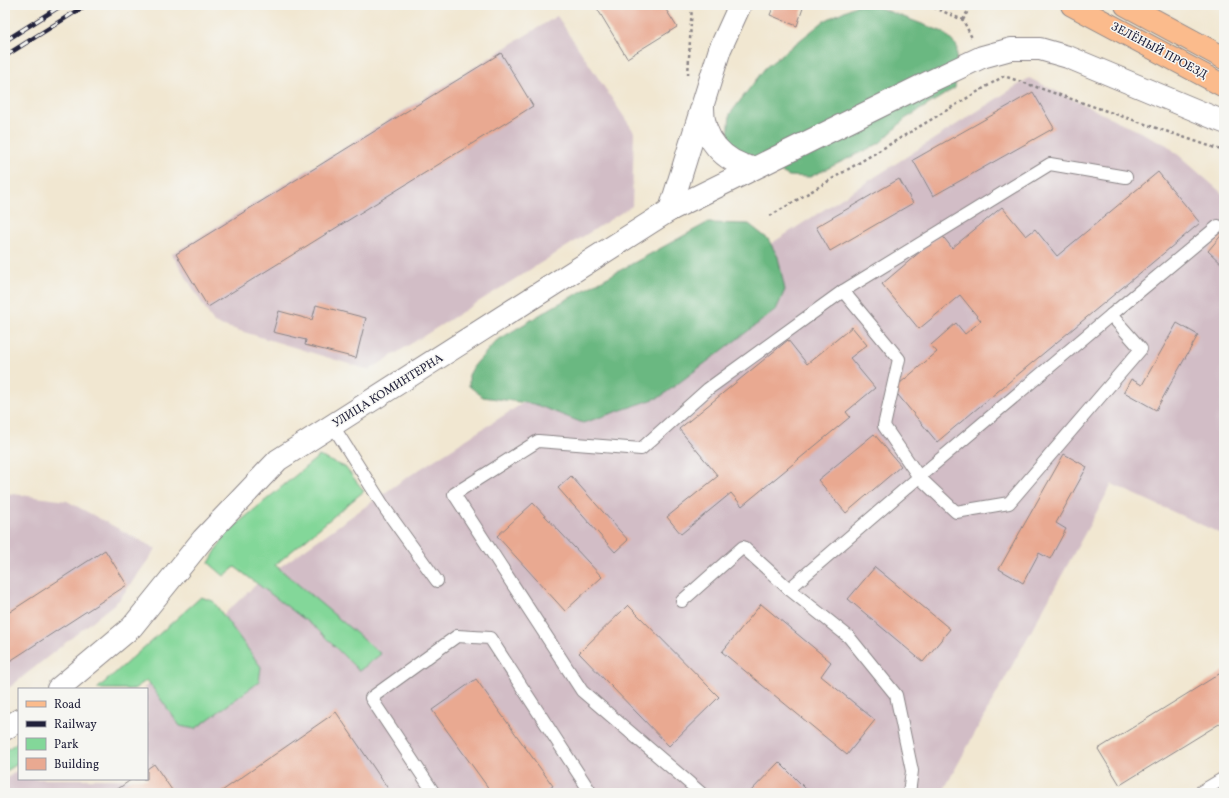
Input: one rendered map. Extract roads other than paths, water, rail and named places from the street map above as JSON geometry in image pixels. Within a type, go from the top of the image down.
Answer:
[{"type":"main road","name":"ЗЕЛЁНЫЙ ПРОЕЗД","points":[[1072,5],[1224,86]]},
{"type":"main road","name":"ЗЕЛЁНЫЙ ПРОЕЗД","points":[[1126,5],[1224,58]]},
{"type":"street","points":[[670,210],[720,49],[740,5]]},
{"type":"street","name":"УЛИЦА КОМИНТЕРНА","points":[[59,688],[132,627],[203,540],[278,460],[670,210],[753,168],[982,57],[1011,49],[1040,49],[1054,52],[1097,68],[1224,122]]},
{"type":"street","points":[[704,101],[704,122],[712,142],[722,153],[733,161],[753,168]]},
{"type":"street","points":[[5,729],[18,721]]},
{"type":"lane","points":[[700,793],[582,690],[454,494],[538,441],[640,449],[708,389],[843,291],[1050,164],[1126,177]]},
{"type":"lane","points":[[789,589],[919,477],[1218,226]]},
{"type":"lane","points":[[843,291],[899,359],[884,426],[919,477],[956,512],[1009,503],[1141,349],[1111,315]]},
{"type":"lane","points":[[332,426],[386,510],[437,581]]},
{"type":"lane","points":[[682,601],[743,547],[789,589],[849,637],[896,695],[912,772],[909,793]]},
{"type":"lane","points":[[434,793],[371,698],[457,636],[490,638],[591,793]]},
{"type":"lane","points":[[1199,793],[1224,778]]},
{"type":"railway","points":[[5,41],[62,5]]},
{"type":"railway","points":[[5,56],[86,5]]}]
